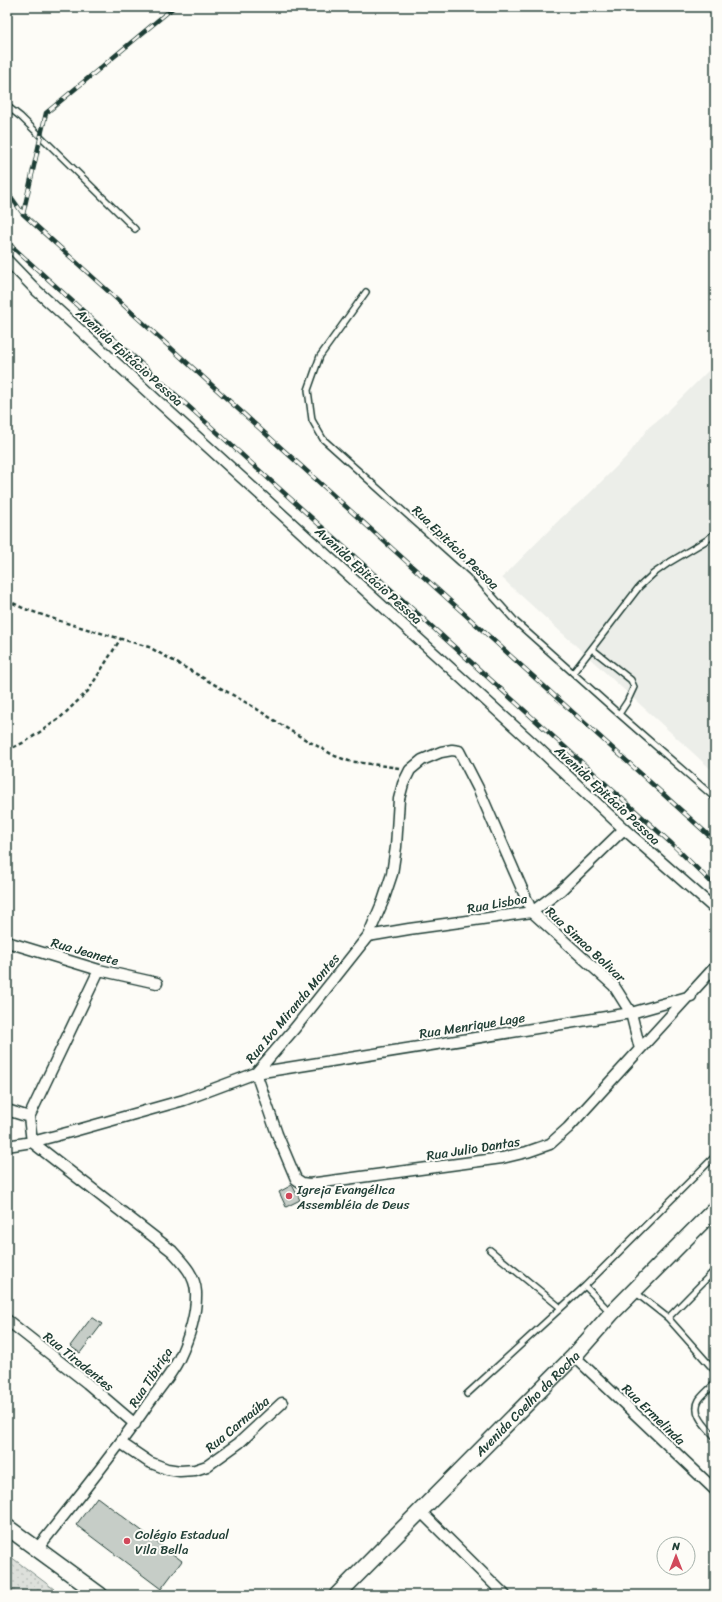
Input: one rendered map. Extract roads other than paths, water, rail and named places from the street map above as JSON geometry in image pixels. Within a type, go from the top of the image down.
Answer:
[{"type":"main road","name":"Avenida Coelho da Rocha","points":[[337,1595],[574,1356],[611,1314],[715,1209]]},
{"type":"main road","points":[[7,1527],[96,1594]]},
{"type":"street","name":"Avenida Epitácio Pessoa","points":[[7,260],[37,291],[537,747],[624,829],[715,909]]},
{"type":"street","name":"Rua Ivo Miranda Montes","points":[[7,1146],[32,1142],[184,1100],[256,1073],[295,1028],[368,936],[383,901],[392,874],[400,799],[403,784],[410,770],[422,760],[441,752],[452,750],[459,751]]},
{"type":"street","name":"Rua Simao Bolivar","points":[[459,751],[479,790],[532,912],[614,986],[631,1013],[640,1049]]},
{"type":"street","name":"Rua Lisboa","points":[[368,936],[532,912],[561,890],[624,829]]},
{"type":"street","name":"Rua Jeanete","points":[[7,942],[99,970],[157,983]]},
{"type":"street","name":"Rua Julio Dantas","points":[[256,1073],[277,1134],[296,1179],[302,1183],[309,1184],[502,1158],[527,1152],[550,1144],[568,1128],[691,996],[715,968]]},
{"type":"street","points":[[32,1142],[29,1117],[99,970]]},
{"type":"street","name":"Rua Menrique Lage","points":[[256,1073],[631,1013],[691,996]]},
{"type":"street","points":[[7,1110],[29,1117]]},
{"type":"street","name":"Rua Tibiriça","points":[[32,1142],[172,1251],[186,1266],[193,1279],[196,1291],[196,1308],[194,1319],[178,1360],[121,1443],[37,1549]]},
{"type":"street","name":"Rua Tiradentes","points":[[7,1320],[87,1383],[135,1424]]},
{"type":"street","name":"Rua Ermelinda","points":[[574,1356],[715,1490]]},
{"type":"street","name":"Rua Carnaúba","points":[[121,1443],[149,1462],[167,1469],[180,1471],[195,1470],[207,1466],[239,1443],[282,1403]]},
{"type":"street","points":[[420,1511],[505,1595]]},
{"type":"lane","points":[[7,106],[21,117],[135,229]]},
{"type":"lane","name":"Rua Epitácio Pessoa","points":[[366,292],[320,356],[308,390],[312,420],[322,439],[462,564],[516,622],[715,798]]},
{"type":"lane","points":[[573,673],[639,587],[653,574],[707,540],[715,533]]},
{"type":"lane","points":[[592,649],[631,680],[634,687],[619,714]]},
{"type":"lane","points":[[467,1394],[585,1286],[715,1156]]},
{"type":"lane","points":[[490,1250],[561,1308]]},
{"type":"lane","points":[[668,1318],[715,1270]]},
{"type":"lane","points":[[585,1286],[611,1314]]},
{"type":"lane","points":[[634,1291],[668,1318],[715,1371]]},
{"type":"lane","points":[[715,1383],[699,1401],[697,1412],[704,1424],[715,1437]]},
{"type":"railway","points":[[23,214],[46,113],[174,7]]},
{"type":"railway","points":[[7,191],[23,214],[715,841]]},
{"type":"railway","points":[[7,242],[672,844],[715,886]]},
{"type":"place","name":"Igreja Evangélica Assembléia de Deus","points":[[289,1196]]},
{"type":"place","name":"Colégio Estadual Vila Bella","points":[[127,1541]]}]
